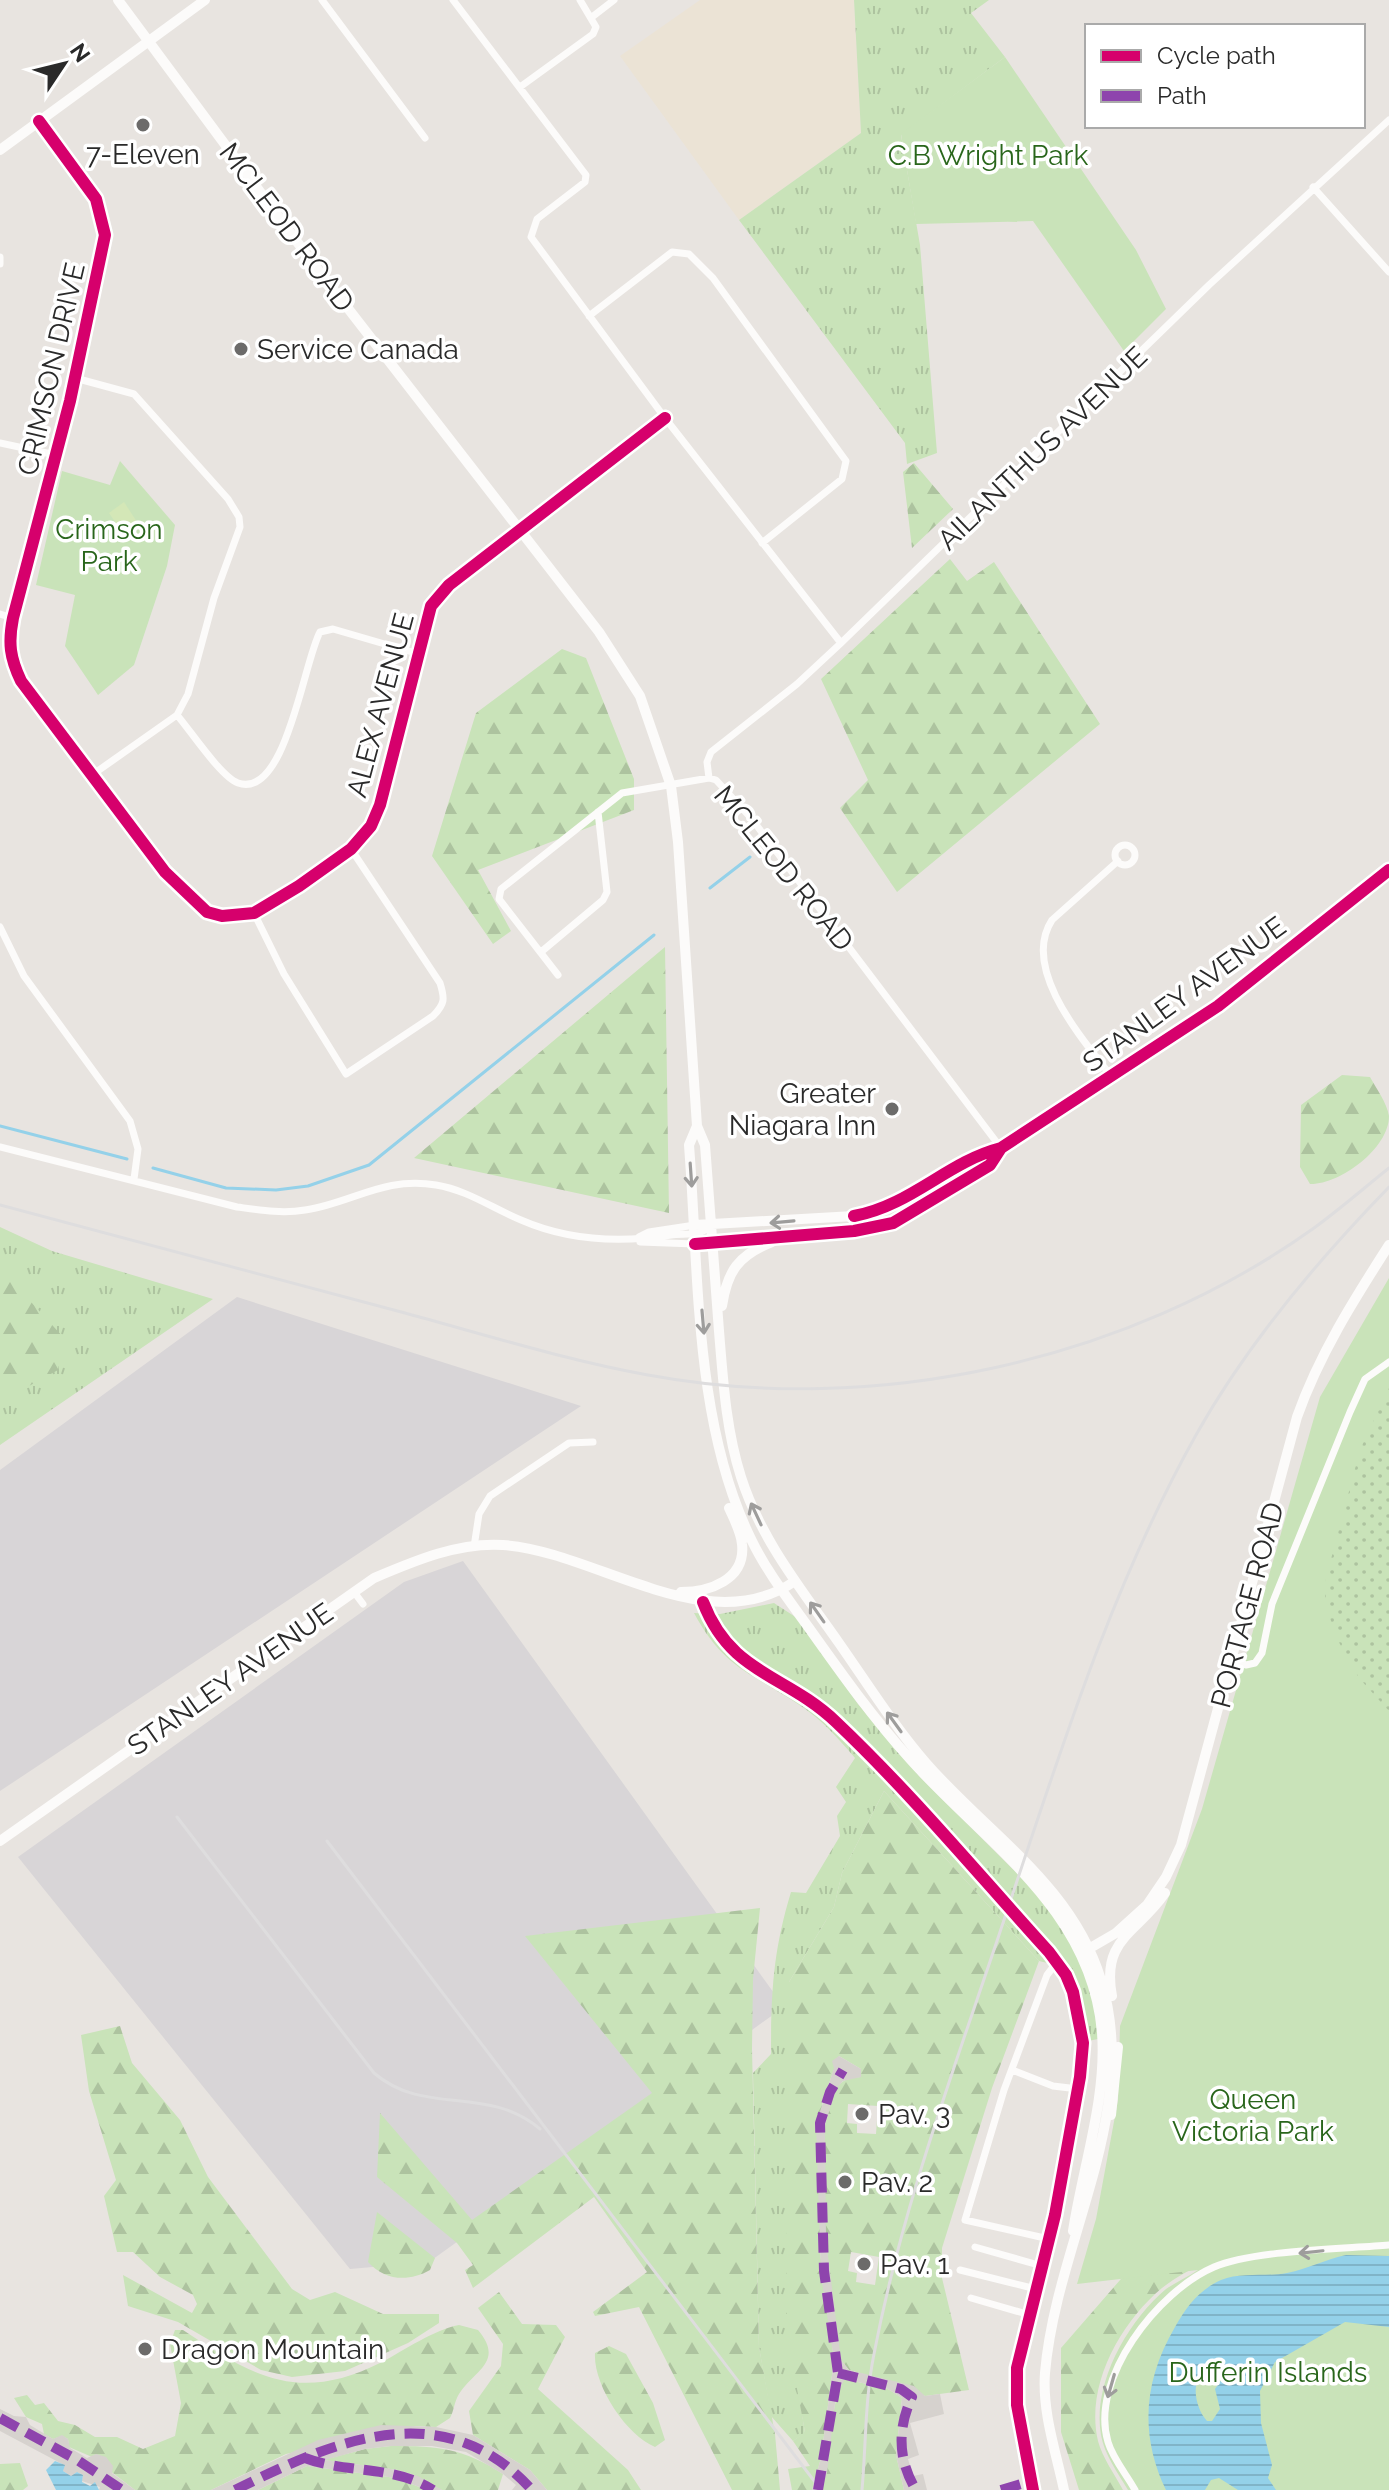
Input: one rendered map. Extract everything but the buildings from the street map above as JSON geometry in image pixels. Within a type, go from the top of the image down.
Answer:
[{"type":"main road","name":"MCLEOD ROAD","points":[[118,0],[312,262],[522,530],[624,667],[653,727],[671,786]]},
{"type":"main road","points":[[0,150],[205,0]]},
{"type":"main road","points":[[671,786],[678,842],[697,1126],[705,1145],[728,1422],[741,1475],[758,1520],[795,1581],[910,1743],[956,1795],[1055,1892],[1086,1951],[1106,1999],[1112,2049],[1098,2153]]},
{"type":"main road","name":"STANLEY AVENUE","points":[[695,1234],[711,1225],[875,1212],[911,1196],[978,1154],[1001,1148],[1218,1006],[1389,870]]},
{"type":"main road","points":[[668,1592],[706,1592],[718,1587],[730,1577],[740,1560],[743,1544],[721,1486],[712,1448],[689,1145],[697,1126]]},
{"type":"main road","name":"STANLEY AVENUE","points":[[695,1234],[712,1243],[781,1239],[893,1223],[924,1208],[990,1165],[1001,1148]]},
{"type":"main road","points":[[719,1328],[724,1293],[733,1266],[753,1249],[781,1239]]},
{"type":"main road","name":"PORTAGE ROAD","points":[[1086,1951],[1130,1921],[1159,1890],[1181,1845],[1283,1465],[1312,1375],[1347,1310],[1389,1245]]},
{"type":"main road","points":[[709,1404],[720,1464],[734,1502],[753,1543],[782,1590],[881,1726],[948,1800],[1039,1888],[1086,1951],[1097,2001],[1102,2063],[1045,2378],[1047,2411],[1064,2490]]},
{"type":"main road","name":"STANLEY AVENUE","points":[[0,1841],[374,1578],[421,1558],[474,1547],[502,1545],[533,1550],[703,1602],[738,1602],[782,1590],[795,1581]]},
{"type":"main road","points":[[1065,2276],[1111,2114],[1118,2070],[1109,1974],[1111,1957],[1116,1946],[1157,1904],[1172,1880],[1191,1830],[1195,1797]]},
{"type":"street","points":[[322,0],[425,138]]},
{"type":"street","points":[[453,0],[586,175],[585,182],[537,219],[531,237],[665,418],[841,643]]},
{"type":"street","points":[[520,87],[593,34],[596,27],[580,0]]},
{"type":"street","points":[[592,17],[614,0]]},
{"type":"street","name":"AILANTHUS AVENUE","points":[[709,778],[707,762],[711,752],[797,684],[841,643],[1313,187],[1389,120]]},
{"type":"street","name":"CRIMSON DRIVE","points":[[39,121],[96,199],[105,235],[75,378],[8,641],[12,663],[165,872],[192,901],[207,912],[222,916],[254,913]]},
{"type":"street","points":[[1313,187],[1389,272]]},
{"type":"street","points":[[589,316],[672,252],[689,254],[713,278],[846,461],[842,479],[762,543]]},
{"type":"street","points":[[0,257],[0,264]]},
{"type":"street","points":[[75,378],[134,394],[228,499],[239,517],[236,541],[214,598],[193,683],[177,715],[92,775]]},
{"type":"street","name":"ALEX AVENUE","points":[[254,913],[351,849],[371,826],[380,805],[431,606],[449,585],[665,418]]},
{"type":"street","points":[[0,443],[56,455]]},
{"type":"street","points":[[0,614],[13,618]]},
{"type":"street","points":[[177,715],[224,774],[238,783],[251,784],[268,773],[285,746],[311,647],[320,632],[333,629],[419,654]]},
{"type":"street","name":"MCLEOD ROAD","points":[[671,786],[709,778],[722,784],[1001,1148]]},
{"type":"street","points":[[558,975],[499,893],[622,793],[671,786]]},
{"type":"street","points":[[541,952],[603,900],[607,892],[598,812]]},
{"type":"street","points":[[254,913],[284,974],[346,1074],[433,1016],[443,1006],[445,997],[440,983],[351,849]]},
{"type":"street","points":[[1112,1077],[1054,997],[1045,944],[1046,929],[1052,920],[1118,861]]},
{"type":"street","points":[[0,927],[24,976],[130,1121],[138,1149],[134,1179]]},
{"type":"street","points":[[0,1147],[237,1207],[275,1212],[304,1211],[391,1185],[436,1185],[469,1195],[522,1221],[585,1239],[634,1240],[650,1245],[695,1234]]},
{"type":"street","points":[[634,1240],[649,1232],[695,1234]]},
{"type":"street","points":[[1233,1660],[1246,1665],[1255,1663],[1262,1653],[1272,1604],[1350,1412],[1365,1379],[1389,1362]]},
{"type":"street","points":[[474,1547],[479,1514],[490,1496],[569,1443],[593,1442]]},
{"type":"street","points":[[354,1592],[363,1604]]},
{"type":"street","points":[[703,1602],[714,1625],[737,1656],[799,1693],[836,1721],[1057,1962],[1073,1992],[1083,2043],[1078,2089],[1049,2239],[1017,2368],[1017,2405],[1033,2490]]},
{"type":"street","points":[[1049,2239],[965,2220],[1012,2070],[1047,1975],[1057,1962]]},
{"type":"street","points":[[1012,2070],[1053,2086],[1078,2089]]},
{"type":"street","points":[[1135,2490],[1109,2443],[1104,2414],[1109,2385],[1143,2325],[1182,2287],[1214,2268],[1242,2259],[1389,2245]]},
{"type":"street","points":[[975,2247],[1042,2266]]},
{"type":"street","points":[[960,2270],[1036,2289]]},
{"type":"street","points":[[971,2298],[1030,2315]]},
{"type":"shaded area","points":[[700,0],[854,0],[861,133],[739,220],[620,56]]},
{"type":"shaded area","points":[[237,1297],[581,1406],[0,1791],[0,1470]]},
{"type":"shaded area","points":[[463,1561],[784,2007],[429,2262],[350,2269],[18,1857],[404,1582]]},
{"type":"shaded area","points":[[839,2056],[861,2069],[861,2077],[843,2081],[835,2090],[825,2126],[826,2240],[841,2360],[849,2370],[914,2386],[925,2396],[940,2394],[944,2414],[910,2423],[919,2455],[908,2459],[913,2476],[923,2474],[927,2490],[904,2490],[896,2455],[902,2398],[888,2389],[845,2379],[836,2395],[827,2473],[821,2490],[812,2490],[821,2458],[834,2360],[821,2276],[816,2124],[834,2068],[832,2061]]},
{"type":"shaded area","points":[[0,2409],[14,2416],[26,2417],[30,2425],[53,2439],[62,2435],[68,2439],[70,2448],[87,2458],[96,2454],[106,2457],[113,2466],[112,2473],[135,2490],[99,2490],[100,2487],[82,2481],[83,2475],[77,2472],[71,2476],[63,2471],[64,2465],[0,2431]]},
{"type":"shaded area","points":[[381,2425],[436,2427],[473,2435],[530,2470],[547,2490],[512,2490],[516,2485],[503,2474],[466,2452],[432,2446],[391,2446],[365,2449],[325,2460],[398,2470],[418,2476],[442,2490],[427,2490],[396,2478],[307,2466],[258,2490],[211,2490],[318,2440]]},
{"type":"green space","points":[[854,0],[989,0],[971,13],[1005,57],[901,135],[920,245],[937,453],[907,464],[905,443],[739,220],[861,133]]},
{"type":"green space","name":"C.B Wright Park","points":[[1005,57],[1136,250],[1166,309],[1124,351],[1033,221],[916,224],[901,134]]},
{"type":"green space","name":"Crimson Park","points":[[120,461],[175,525],[167,566],[134,665],[98,695],[65,646],[75,595],[36,585],[62,471],[110,485]]},
{"type":"green space","points":[[914,463],[953,509],[912,548],[903,472]]},
{"type":"green space","points":[[124,502],[137,522],[122,532],[109,513]]},
{"type":"green space","points":[[950,559],[967,581],[994,562],[1100,724],[897,892],[840,808],[868,780],[821,679]]},
{"type":"green space","points":[[562,649],[586,658],[634,779],[634,810],[478,870],[511,931],[493,944],[432,856],[476,713]]},
{"type":"green space","points":[[665,947],[669,1213],[414,1158]]},
{"type":"green space","points":[[1342,1075],[1370,1077],[1388,1111],[1387,1128],[1372,1152],[1348,1172],[1322,1183],[1310,1184],[1300,1167],[1301,1105]]},
{"type":"green space","points":[[0,1227],[52,1251],[213,1299],[0,1445]]},
{"type":"green space","points":[[0,1268],[64,1338],[58,1370],[0,1402]]},
{"type":"green space","name":"Queen Victoria Park","points":[[1389,1278],[1389,2490],[1128,2490],[1108,2456],[1101,2435],[1102,2395],[1107,2375],[1138,2319],[1166,2289],[1198,2270],[1077,2284],[1096,2219],[1118,2100],[1120,2026],[1202,1809],[1320,1397]]},
{"type":"green space","points":[[1389,1388],[1389,1711],[1359,1678],[1336,1637],[1325,1602],[1326,1578],[1360,1450]]},
{"type":"green space","points":[[774,1603],[797,1618],[858,1704],[919,1776],[1046,1902],[1083,1966],[1094,2004],[1098,2039],[1083,2042],[1064,1967],[1039,1961],[884,1791],[842,1873],[834,1907],[789,1982],[797,2382],[805,2433],[793,2441],[771,2416],[759,2347],[753,2073],[771,2054],[774,1972],[791,1892],[806,1893],[840,1836],[837,1816],[846,1802],[836,1787],[855,1758],[809,1711],[728,1658],[716,1647],[694,1613],[720,1614]]},
{"type":"green space","points":[[884,1791],[1039,1961],[992,2088],[942,2248],[942,2278],[969,2390],[925,2396],[909,2387],[849,2370],[841,2360],[824,2222],[823,2143],[827,2112],[835,2090],[846,2080],[861,2077],[861,2069],[839,2056],[822,2102],[820,2252],[834,2360],[821,2458],[812,2490],[792,2490],[788,2469],[810,2466],[793,2441],[805,2432],[786,2329],[789,1982],[834,1907],[842,1873]],"holes":[[[848,2104],[878,2106],[876,2134],[857,2133],[857,2124],[847,2123]],[[851,2252],[879,2257],[875,2285],[856,2282],[857,2273],[848,2271]]]},
{"type":"green space","points":[[760,1908],[753,1979],[752,2049],[759,2347],[775,2434],[780,2490],[732,2490],[639,2307],[595,2316],[593,2312],[647,2272],[594,2197],[473,2288],[465,2270],[473,2265],[457,2243],[377,2177],[380,2113],[472,2220],[652,2093],[525,1936]]},
{"type":"green space","points":[[120,2026],[132,2063],[180,2120],[208,2177],[292,2289],[310,2300],[335,2292],[383,2314],[439,2314],[439,2323],[408,2343],[345,2371],[292,2377],[261,2370],[178,2322],[128,2306],[123,2275],[192,2313],[197,2304],[193,2295],[160,2277],[133,2252],[117,2252],[104,2196],[116,2180],[89,2091],[81,2035]]},
{"type":"green space","points":[[377,2212],[435,2258],[430,2270],[398,2278],[382,2273],[368,2262]]},
{"type":"green space","points":[[1209,2259],[1162,2288],[1132,2319],[1120,2337],[1101,2378],[1095,2420],[1100,2447],[1123,2490],[1079,2490],[1061,2432],[1061,2348],[1127,2272]]},
{"type":"green space","points":[[499,2292],[522,2324],[556,2325],[565,2337],[538,2389],[628,2470],[641,2490],[547,2490],[530,2470],[473,2435],[469,2411],[501,2366],[503,2344],[478,2308]]},
{"type":"green space","points":[[459,2325],[478,2330],[489,2350],[484,2365],[459,2394],[450,2418],[436,2427],[416,2426],[286,2454],[211,2490],[135,2490],[92,2457],[69,2447],[68,2439],[62,2436],[53,2439],[44,2434],[42,2424],[26,2417],[14,2398],[27,2395],[35,2405],[44,2403],[58,2421],[75,2425],[95,2437],[117,2437],[143,2449],[175,2436],[181,2403],[170,2344],[175,2330],[183,2330],[255,2372],[301,2383],[352,2375],[429,2336]]},
{"type":"green space","points":[[609,2346],[626,2354],[653,2403],[665,2440],[655,2447],[633,2432],[605,2394],[599,2380],[595,2353]]},
{"type":"green space","points":[[845,2379],[888,2389],[902,2398],[896,2455],[904,2490],[821,2490],[837,2398]]},
{"type":"green space","points":[[391,2446],[450,2450],[475,2459],[503,2474],[498,2490],[442,2490],[398,2470],[323,2460]]},
{"type":"green space","points":[[20,2463],[28,2486],[23,2490],[0,2490],[0,2464]]},
{"type":"green space","points":[[307,2466],[396,2478],[427,2490],[258,2490]]},
{"type":"water","points":[[1346,2255],[1389,2256],[1389,2327],[1345,2322],[1275,2362],[1260,2391],[1261,2423],[1272,2465],[1268,2478],[1276,2490],[1238,2490],[1219,2478],[1211,2480],[1205,2490],[1166,2490],[1157,2469],[1149,2428],[1151,2387],[1165,2347],[1189,2306],[1206,2289],[1221,2280],[1287,2273]],"holes":[[[1222,2364],[1229,2369],[1215,2389],[1220,2409],[1212,2421],[1207,2421],[1199,2409],[1196,2386],[1203,2373],[1210,2369]]]},
{"type":"water","points":[[55,2461],[65,2465],[63,2471],[71,2476],[77,2472],[83,2475],[82,2482],[90,2486],[95,2482],[99,2490],[56,2490],[46,2470]]},
{"type":"waterway","points":[[710,888],[750,857]]},
{"type":"waterway","points":[[153,1168],[226,1188],[276,1190],[308,1186],[369,1165],[654,935]]},
{"type":"waterway","points":[[0,1126],[127,1159]]},
{"type":"railway","points":[[0,1205],[617,1369],[734,1386],[821,1389],[909,1382],[996,1368],[1081,1344],[1163,1313],[1241,1275],[1314,1228],[1389,1168]]},
{"type":"railway","points":[[862,2490],[871,2371],[885,2300],[913,2194],[1063,1744],[1110,1618],[1165,1495],[1196,1435],[1237,1368],[1284,1305],[1389,1187]]},
{"type":"railway","points":[[177,1817],[374,2073],[414,2094],[499,2107],[520,2115],[540,2129]]},
{"type":"railway","points":[[327,1841],[821,2490]]},
{"type":"marked path","points":[[818,2490],[838,2373],[824,2271],[820,2123],[830,2092],[843,2070]]},
{"type":"marked path","points":[[838,2373],[901,2389],[912,2397],[904,2421],[902,2444],[906,2467],[916,2490]]},
{"type":"marked path","points":[[0,2418],[79,2461],[122,2490]]},
{"type":"marked path","points":[[235,2490],[311,2455],[350,2442],[388,2435],[426,2434],[463,2442],[498,2460],[532,2490]]},
{"type":"marked path","points":[[305,2458],[386,2473],[418,2482],[433,2490]]},
{"type":"marked path","points":[[1001,2490],[1031,2481]]},
{"type":"cycle path","points":[[39,121],[96,199],[105,235],[70,401],[13,618],[12,658],[21,681],[165,872],[207,912],[222,916],[254,913],[351,849],[371,826],[380,805],[431,606],[449,585],[665,418]]},
{"type":"cycle path","points":[[854,1216],[894,1203],[963,1163],[1001,1148],[1218,1006],[1389,870]]},
{"type":"cycle path","points":[[695,1244],[854,1231],[893,1223],[990,1165],[1001,1148]]},
{"type":"cycle path","points":[[703,1602],[715,1626],[744,1659],[817,1706],[892,1777],[1049,1952],[1066,1975],[1073,1992],[1083,2043],[1080,2077],[1055,2215],[1017,2368],[1017,2405],[1033,2490]]},
{"type":"place","name":"7-Eleven","points":[[143,125]]},
{"type":"place","name":"Service Canada","points":[[241,349]]},
{"type":"place","name":"Greater Niagara Inn","points":[[892,1109]]},
{"type":"place","name":"Pav. 3","points":[[862,2114]]},
{"type":"place","name":"Pav. 2","points":[[845,2182]]},
{"type":"place","name":"Pav. 1","points":[[864,2264]]},
{"type":"place","name":"Dragon Mountain","points":[[145,2349]]},
{"type":"park label","name":"Dufferin Islands","points":[[1268,2372]]}]
